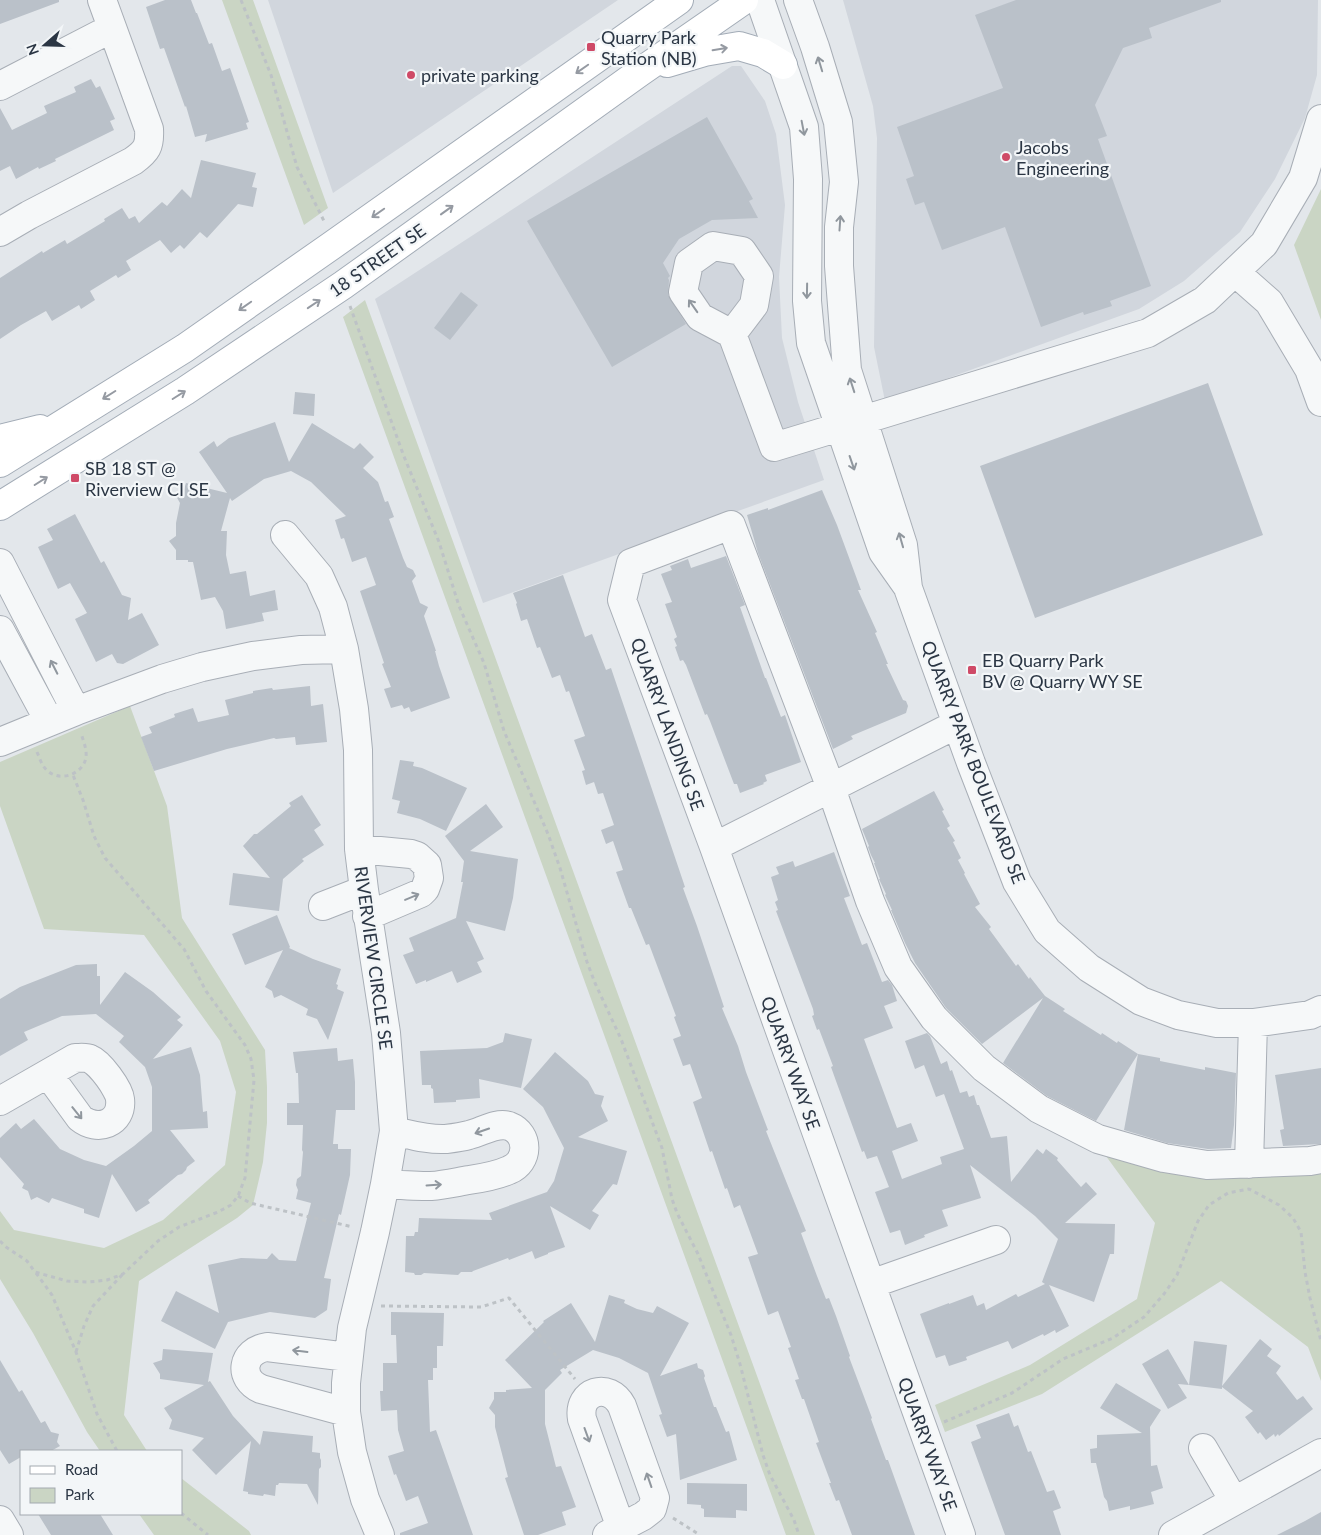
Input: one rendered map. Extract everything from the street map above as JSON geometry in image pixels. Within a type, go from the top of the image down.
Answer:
[{"type":"main road","points":[[0,463],[185,348],[679,0]]},
{"type":"main road","name":"18 STREET SE","points":[[0,506],[185,391],[343,285],[640,72],[744,0]]},
{"type":"main road","points":[[640,72],[704,52],[739,46],[763,53],[783,65]]},
{"type":"main road","points":[[0,439],[66,422]]},
{"type":"street","points":[[0,232],[133,161],[142,155],[148,146],[149,129],[102,0]]},
{"type":"street","name":"QUARRY PARK BOULEVARD SE","points":[[760,0],[804,127],[808,180],[807,301],[811,343],[851,424]]},
{"type":"street","name":"QUARRY PARK BOULEVARD SE","points":[[798,0],[815,47],[838,122],[844,182],[839,227],[840,266],[851,424],[883,552],[908,588],[1017,882],[1047,931],[1089,968],[1141,1001],[1178,1015],[1217,1023],[1253,1023],[1310,1014],[1321,1010]]},
{"type":"street","points":[[0,86],[112,28]]},
{"type":"street","points":[[732,334],[774,447],[1148,333],[1205,300],[1264,244],[1303,178],[1321,119]]},
{"type":"street","points":[[1235,272],[1269,302],[1309,369],[1321,402]]},
{"type":"street","name":"QUARRY LANDING SE","points":[[714,847],[622,600],[631,563],[731,525],[831,788]]},
{"type":"street","name":"RIVERVIEW CIRCLE SE","points":[[285,535],[320,576],[333,607],[344,649],[354,709],[358,750],[359,849],[365,903],[386,1033],[394,1131],[375,1232],[352,1328],[346,1383],[346,1412],[352,1452],[365,1499],[380,1535]]},
{"type":"street","points":[[0,563],[76,711]]},
{"type":"street","points":[[0,630],[49,721]]},
{"type":"street","points":[[0,742],[49,721],[162,679],[202,667],[263,655],[301,650],[344,649]]},
{"type":"street","points":[[714,847],[957,724]]},
{"type":"street","points":[[831,788],[870,901],[898,967],[934,1018],[984,1068],[1040,1109],[1098,1139],[1164,1158],[1207,1165],[1310,1161],[1321,1158]]},
{"type":"street","name":"QUARRY WAY SE","points":[[714,847],[961,1535]]},
{"type":"street","points":[[323,906],[365,903],[420,893],[428,884],[429,872],[423,860],[417,856],[359,849]]},
{"type":"street","points":[[1249,1164],[1253,1023]]},
{"type":"street","points":[[0,1101],[48,1074]]},
{"type":"street","points":[[385,1184],[433,1186],[490,1177],[515,1168],[520,1163],[525,1149],[520,1134],[514,1129],[500,1125],[469,1135],[447,1139],[423,1138],[394,1131]]},
{"type":"street","points":[[871,1284],[996,1240]]},
{"type":"street","points":[[346,1412],[261,1389],[250,1382],[245,1370],[249,1356],[260,1348],[267,1347],[348,1357]]},
{"type":"street","points":[[594,1392],[608,1392],[619,1400],[653,1490],[655,1498],[652,1509],[643,1516],[614,1531],[582,1419],[582,1406],[594,1392]]},
{"type":"street","points":[[1203,1448],[1234,1501]]},
{"type":"street","points":[[1173,1535],[1321,1453]]},
{"type":"street","points":[[0,1520],[9,1535]]},
{"type":"path","points":[[241,0],[271,75],[297,167],[324,220],[331,246]]},
{"type":"path","points":[[343,285],[402,454],[439,542],[459,606],[484,662],[504,731],[548,834],[560,868],[587,962],[621,1039],[662,1148],[672,1199],[677,1213],[698,1254],[731,1335],[768,1468],[800,1535]]},
{"type":"path","points":[[36,749],[42,765],[50,773],[64,776],[73,775],[82,768],[86,757],[76,711]]},
{"type":"path","points":[[73,775],[94,836],[105,858],[184,949],[206,991],[245,1045],[251,1060],[254,1080],[245,1178],[238,1196],[225,1209],[180,1227],[158,1241],[123,1274],[94,1306],[84,1326],[76,1352]]},
{"type":"path","points":[[922,1429],[938,1425],[1012,1393],[1064,1359],[1113,1338],[1144,1317],[1164,1294],[1177,1275],[1198,1221],[1209,1205],[1228,1193],[1250,1189],[1279,1205],[1293,1218],[1301,1232],[1305,1272],[1321,1340]]},
{"type":"path","points":[[238,1196],[250,1203],[375,1232]]},
{"type":"path","points":[[0,1241],[27,1261],[52,1295],[76,1352],[97,1414],[116,1450]]},
{"type":"path","points":[[36,1272],[66,1280],[89,1282],[107,1280],[123,1274]]},
{"type":"path","points":[[358,1305],[481,1307],[509,1298],[589,1396]]},
{"type":"path","points":[[652,1509],[668,1515],[700,1535]]},
{"type":"path","points":[[182,1514],[208,1535]]},
{"type":"shaded area","points":[[268,0],[618,0],[333,193]]},
{"type":"shaded area","points":[[843,0],[1318,0],[1317,75],[1305,118],[1275,179],[1240,232],[1184,281],[1139,309],[885,401],[874,347],[877,138],[873,106]]},
{"type":"shaded area","points":[[732,66],[741,66],[765,101],[776,134],[785,205],[779,277],[782,338],[798,402],[824,480],[483,603],[375,299]]},
{"type":"green space","points":[[222,0],[253,0],[328,208],[304,225]]},
{"type":"green space","points":[[1321,189],[1321,320],[1294,245]]},
{"type":"green space","points":[[365,300],[815,1535],[786,1535],[343,317]]},
{"type":"green space","points":[[130,706],[167,806],[182,918],[265,1050],[267,1123],[263,1162],[253,1205],[237,1218],[139,1281],[124,1415],[146,1450],[99,1450],[87,1432],[33,1333],[0,1279],[0,1211],[14,1230],[104,1248],[163,1220],[225,1165],[236,1092],[220,1041],[144,935],[44,929],[0,806],[0,762]]},
{"type":"green space","points":[[1103,1152],[1197,1177],[1257,1177],[1321,1169],[1321,1381],[1308,1347],[1221,1281],[1042,1394],[945,1432],[935,1405],[1030,1365],[1137,1299],[1155,1223]]},
{"type":"green space","points":[[182,1479],[249,1531],[251,1535],[154,1535],[140,1515],[182,1515]]},
{"type":"building","points":[[0,0],[59,0],[59,2],[0,24]]},
{"type":"building","points":[[165,0],[191,0],[209,44],[212,43],[222,71],[230,68],[249,122],[246,123],[248,129],[205,142],[207,134],[195,137],[186,106],[164,48],[160,49],[146,7]]},
{"type":"building","name":"Jacobs Engineering","points":[[1016,0],[1221,0],[1221,2],[1149,28],[1152,38],[1123,48],[1095,105],[1107,136],[1098,139],[1151,286],[1110,301],[1112,306],[1084,315],[1083,312],[1041,327],[1005,227],[942,250],[924,202],[915,205],[906,179],[914,176],[897,127],[1003,88],[975,15]]},
{"type":"building","points":[[91,79],[96,88],[100,86],[115,119],[110,121],[114,130],[55,159],[56,161],[39,169],[38,167],[16,179],[10,166],[0,171],[0,108],[12,130],[47,113],[44,106],[76,92],[74,87]]},
{"type":"building","points":[[707,117],[753,199],[749,201],[758,218],[712,220],[679,239],[663,263],[670,276],[668,278],[668,295],[686,324],[612,367],[527,221]]},
{"type":"building","points":[[201,160],[256,173],[252,187],[257,188],[253,207],[238,204],[207,238],[200,232],[184,249],[180,245],[171,253],[160,240],[126,261],[131,270],[118,278],[116,275],[90,291],[95,300],[81,309],[79,305],[52,321],[46,311],[0,339],[0,278],[42,251],[43,253],[65,240],[67,244],[105,221],[104,219],[122,208],[129,219],[135,216],[139,223],[162,202],[167,206],[182,189],[191,198]]},
{"type":"building","points":[[461,292],[478,305],[450,340],[434,328]]},
{"type":"building","points":[[1208,383],[1263,535],[1035,618],[980,466]]},
{"type":"building","points":[[295,392],[315,394],[314,416],[293,414]]},
{"type":"building","points":[[275,422],[289,462],[312,423],[354,449],[360,443],[374,457],[363,468],[378,482],[385,502],[388,501],[394,517],[389,519],[403,558],[407,567],[413,570],[416,576],[412,581],[420,603],[428,607],[424,616],[450,698],[411,712],[409,707],[404,709],[402,705],[391,708],[384,689],[391,687],[360,591],[376,585],[366,557],[352,562],[344,538],[341,539],[335,520],[346,516],[311,482],[291,471],[264,479],[232,501],[230,498],[221,531],[227,531],[226,555],[230,574],[246,571],[250,596],[275,590],[278,610],[262,613],[264,621],[226,629],[223,611],[215,597],[201,600],[193,562],[176,560],[176,550],[169,541],[176,536],[176,523],[180,503],[176,496],[183,493],[186,483],[227,493],[199,452],[214,441],[217,447],[229,438]]},
{"type":"building","points":[[822,490],[861,590],[858,590],[877,632],[875,633],[888,664],[886,664],[903,700],[906,701],[908,706],[906,713],[851,736],[853,739],[833,749],[758,553],[747,515],[768,508],[768,510]]},
{"type":"building","points":[[75,514],[101,563],[104,561],[122,595],[131,598],[128,620],[142,613],[159,645],[123,664],[117,663],[112,654],[96,662],[75,619],[87,613],[70,583],[58,589],[38,547],[53,540],[47,529]]},
{"type":"building","points":[[726,556],[745,605],[740,607],[765,678],[781,717],[785,715],[801,762],[765,775],[767,781],[764,784],[740,793],[737,784],[734,784],[686,665],[683,660],[680,661],[674,639],[677,637],[665,604],[672,602],[661,574],[672,570],[670,566],[688,559],[691,568]]},
{"type":"building","points":[[563,575],[585,637],[592,634],[606,670],[611,668],[685,887],[683,888],[724,1007],[722,1008],[738,1046],[768,1130],[766,1131],[806,1231],[801,1233],[826,1299],[829,1298],[836,1316],[871,1419],[915,1535],[852,1535],[839,1500],[836,1501],[829,1483],[831,1483],[816,1443],[819,1442],[804,1399],[802,1399],[795,1380],[799,1379],[788,1348],[791,1347],[778,1311],[768,1315],[748,1257],[758,1254],[740,1205],[734,1208],[727,1188],[725,1189],[693,1102],[702,1098],[690,1064],[683,1066],[673,1039],[681,1036],[674,1017],[676,1016],[649,944],[646,945],[631,908],[629,908],[616,872],[623,870],[613,841],[606,844],[601,830],[614,825],[603,793],[598,794],[594,782],[586,785],[582,771],[585,770],[574,740],[585,736],[569,691],[566,692],[560,675],[552,678],[540,647],[537,648],[527,619],[521,621],[516,604],[513,593]]},
{"type":"building","points":[[310,686],[311,706],[323,704],[327,742],[296,745],[295,737],[274,738],[227,749],[154,771],[141,737],[152,733],[149,727],[175,717],[174,714],[193,708],[198,722],[229,715],[225,700],[253,693],[253,691]]},
{"type":"building","points":[[400,760],[414,762],[413,766],[422,768],[467,788],[446,831],[420,819],[397,813],[400,801],[392,799]]},
{"type":"building","points":[[934,791],[950,826],[947,828],[955,841],[953,842],[961,858],[958,860],[980,904],[975,907],[991,927],[989,929],[1016,966],[1018,964],[1045,996],[1065,1009],[1063,1011],[1101,1035],[1102,1033],[1117,1043],[1118,1041],[1138,1054],[1096,1121],[1047,1096],[1003,1063],[1043,998],[982,1044],[946,1008],[915,963],[905,943],[885,895],[862,829]]},
{"type":"building","points":[[302,795],[321,825],[314,830],[324,845],[302,859],[304,861],[283,879],[279,911],[229,905],[233,873],[270,878],[243,846],[254,834],[257,834],[291,806],[289,803]]},
{"type":"building","points":[[486,804],[503,827],[470,851],[518,859],[513,898],[505,931],[466,921],[484,959],[477,962],[482,972],[457,983],[452,971],[426,982],[426,980],[416,984],[403,955],[414,951],[409,938],[456,918],[463,882],[461,882],[464,861],[445,836]]},
{"type":"building","points":[[834,852],[850,896],[844,898],[862,945],[867,943],[882,982],[888,980],[892,985],[897,1001],[884,1006],[893,1028],[864,1039],[897,1128],[911,1123],[918,1141],[892,1151],[902,1179],[942,1164],[940,1157],[964,1149],[944,1094],[936,1097],[924,1065],[915,1069],[905,1041],[927,1033],[941,1064],[947,1061],[950,1071],[952,1070],[960,1093],[967,1091],[969,1097],[974,1095],[991,1138],[1007,1136],[1011,1182],[1037,1149],[1043,1154],[1046,1149],[1058,1158],[1057,1160],[1081,1187],[1086,1182],[1097,1194],[1065,1223],[1115,1224],[1114,1254],[1110,1254],[1094,1302],[1049,1285],[1069,1326],[1056,1333],[1055,1330],[1044,1336],[1043,1334],[1012,1349],[1008,1341],[966,1357],[967,1360],[949,1366],[945,1355],[936,1358],[920,1314],[973,1295],[977,1306],[984,1303],[986,1310],[1016,1294],[1018,1297],[1045,1284],[1042,1282],[1058,1239],[1035,1216],[970,1165],[981,1198],[942,1210],[948,1226],[905,1245],[900,1230],[890,1233],[875,1192],[889,1187],[877,1156],[867,1159],[864,1151],[862,1152],[831,1067],[833,1066],[812,1016],[814,1015],[813,1009],[776,911],[778,910],[775,902],[778,900],[771,877],[779,874],[776,867],[793,861],[795,867]]},
{"type":"building","points":[[277,915],[289,948],[341,969],[336,984],[338,985],[337,989],[344,992],[328,1040],[317,1019],[306,1015],[308,1009],[281,995],[274,998],[272,991],[265,987],[283,950],[245,965],[232,934]]},
{"type":"building","points":[[97,964],[97,976],[100,976],[100,1005],[125,972],[153,992],[181,1017],[177,1020],[183,1025],[153,1059],[191,1047],[200,1075],[203,1112],[207,1111],[208,1128],[170,1130],[195,1161],[182,1174],[178,1175],[148,1200],[150,1203],[136,1212],[112,1174],[99,1218],[84,1213],[84,1209],[52,1198],[49,1203],[37,1197],[31,1200],[28,1191],[22,1188],[24,1184],[0,1157],[0,1138],[16,1123],[21,1129],[34,1119],[60,1149],[84,1160],[106,1166],[152,1131],[152,1087],[145,1067],[119,1042],[124,1036],[96,1014],[62,1016],[24,1032],[28,1040],[0,1056],[0,999],[20,987],[76,965]]},
{"type":"building","points":[[505,1033],[532,1039],[521,1088],[479,1079],[480,1098],[434,1103],[431,1085],[422,1085],[420,1051],[487,1048],[503,1042]]},
{"type":"building","points":[[337,1048],[338,1061],[353,1059],[355,1110],[336,1110],[333,1144],[338,1144],[338,1149],[351,1149],[350,1175],[324,1278],[331,1279],[327,1310],[315,1318],[270,1312],[228,1322],[215,1349],[161,1321],[176,1291],[219,1313],[208,1265],[241,1258],[267,1259],[272,1253],[279,1260],[296,1261],[311,1203],[296,1199],[298,1190],[296,1185],[297,1179],[301,1176],[303,1125],[287,1125],[287,1103],[299,1103],[298,1073],[296,1073],[293,1052]]},
{"type":"building","points":[[555,1052],[588,1081],[595,1094],[604,1096],[601,1106],[608,1121],[578,1137],[627,1151],[617,1185],[613,1184],[592,1211],[599,1215],[590,1230],[550,1206],[565,1247],[535,1259],[532,1251],[472,1272],[461,1272],[458,1275],[424,1273],[415,1275],[414,1273],[405,1272],[406,1236],[414,1236],[415,1232],[418,1232],[419,1218],[492,1220],[489,1213],[547,1192],[554,1181],[564,1148],[543,1107],[523,1089]]},
{"type":"building","points":[[1138,1054],[1160,1058],[1160,1061],[1205,1070],[1205,1067],[1236,1073],[1231,1148],[1208,1149],[1167,1143],[1124,1130]]},
{"type":"building","points":[[1321,1068],[1321,1144],[1283,1146],[1280,1130],[1284,1129],[1275,1075]]},
{"type":"building","points":[[609,1295],[625,1300],[624,1303],[637,1309],[653,1313],[657,1306],[689,1323],[660,1376],[697,1363],[698,1368],[703,1370],[714,1407],[716,1407],[726,1432],[729,1431],[737,1460],[680,1480],[676,1434],[667,1437],[659,1415],[662,1414],[648,1373],[619,1358],[593,1350],[560,1370],[562,1373],[545,1390],[545,1424],[556,1467],[561,1466],[576,1507],[562,1512],[566,1525],[538,1535],[524,1535],[505,1478],[508,1477],[495,1427],[495,1415],[489,1408],[494,1399],[494,1392],[532,1388],[505,1360],[543,1321],[571,1303],[595,1342]]},
{"type":"building","points":[[391,1312],[444,1313],[443,1346],[437,1346],[437,1368],[433,1368],[433,1380],[428,1380],[430,1432],[436,1430],[473,1535],[400,1535],[400,1533],[428,1523],[418,1496],[406,1501],[388,1456],[404,1451],[398,1430],[397,1410],[381,1411],[380,1391],[383,1391],[383,1363],[397,1363],[396,1335],[391,1335]]},
{"type":"building","points":[[1260,1339],[1272,1349],[1267,1356],[1281,1366],[1276,1373],[1297,1400],[1303,1396],[1313,1409],[1279,1436],[1278,1434],[1275,1437],[1274,1434],[1266,1440],[1260,1432],[1258,1434],[1245,1417],[1253,1411],[1222,1387],[1222,1389],[1189,1385],[1194,1341],[1227,1345],[1222,1386]]},
{"type":"building","points":[[163,1349],[213,1353],[208,1382],[210,1381],[233,1416],[260,1445],[263,1431],[313,1436],[312,1452],[320,1453],[321,1460],[318,1505],[307,1484],[279,1483],[276,1485],[275,1496],[248,1494],[248,1492],[243,1491],[251,1441],[216,1475],[192,1450],[204,1438],[169,1429],[172,1420],[164,1408],[204,1385],[160,1379],[160,1374],[153,1363],[162,1360]]},
{"type":"building","points":[[1168,1349],[1189,1385],[1178,1384],[1187,1398],[1168,1409],[1142,1364]]},
{"type":"building","points":[[0,1360],[19,1392],[22,1390],[41,1423],[45,1421],[51,1432],[59,1434],[57,1442],[60,1446],[53,1450],[20,1450],[20,1458],[9,1464],[0,1450]]},
{"type":"building","points":[[1116,1383],[1161,1410],[1150,1427],[1151,1466],[1157,1465],[1163,1488],[1151,1492],[1154,1504],[1130,1510],[1130,1506],[1109,1511],[1096,1463],[1091,1463],[1090,1449],[1097,1448],[1097,1435],[1142,1433],[1100,1408]]},
{"type":"building","points":[[1009,1413],[1014,1427],[1018,1425],[1028,1452],[1031,1451],[1047,1492],[1054,1490],[1061,1508],[1053,1511],[1061,1535],[1005,1535],[971,1442],[981,1438],[976,1425]]},
{"type":"building","points":[[687,1483],[747,1484],[747,1511],[736,1510],[736,1518],[704,1517],[704,1509],[701,1508],[701,1505],[687,1504]]},
{"type":"building","points":[[1321,1512],[1321,1535],[1277,1535],[1305,1521]]},
{"type":"building","points":[[39,1515],[101,1515],[113,1535],[51,1535]]},
{"type":"place","name":"Quarry Park Station (NB)","points":[[591,47]]},
{"type":"place","name":"private parking","points":[[411,75]]},
{"type":"place","name":"Jacobs Engineering","points":[[1006,157]]},
{"type":"place","name":"SB 18 ST @ Riverview CI SE","points":[[75,478]]},
{"type":"place","name":"EB Quarry Park BV @ Quarry WY SE","points":[[972,670]]}]
